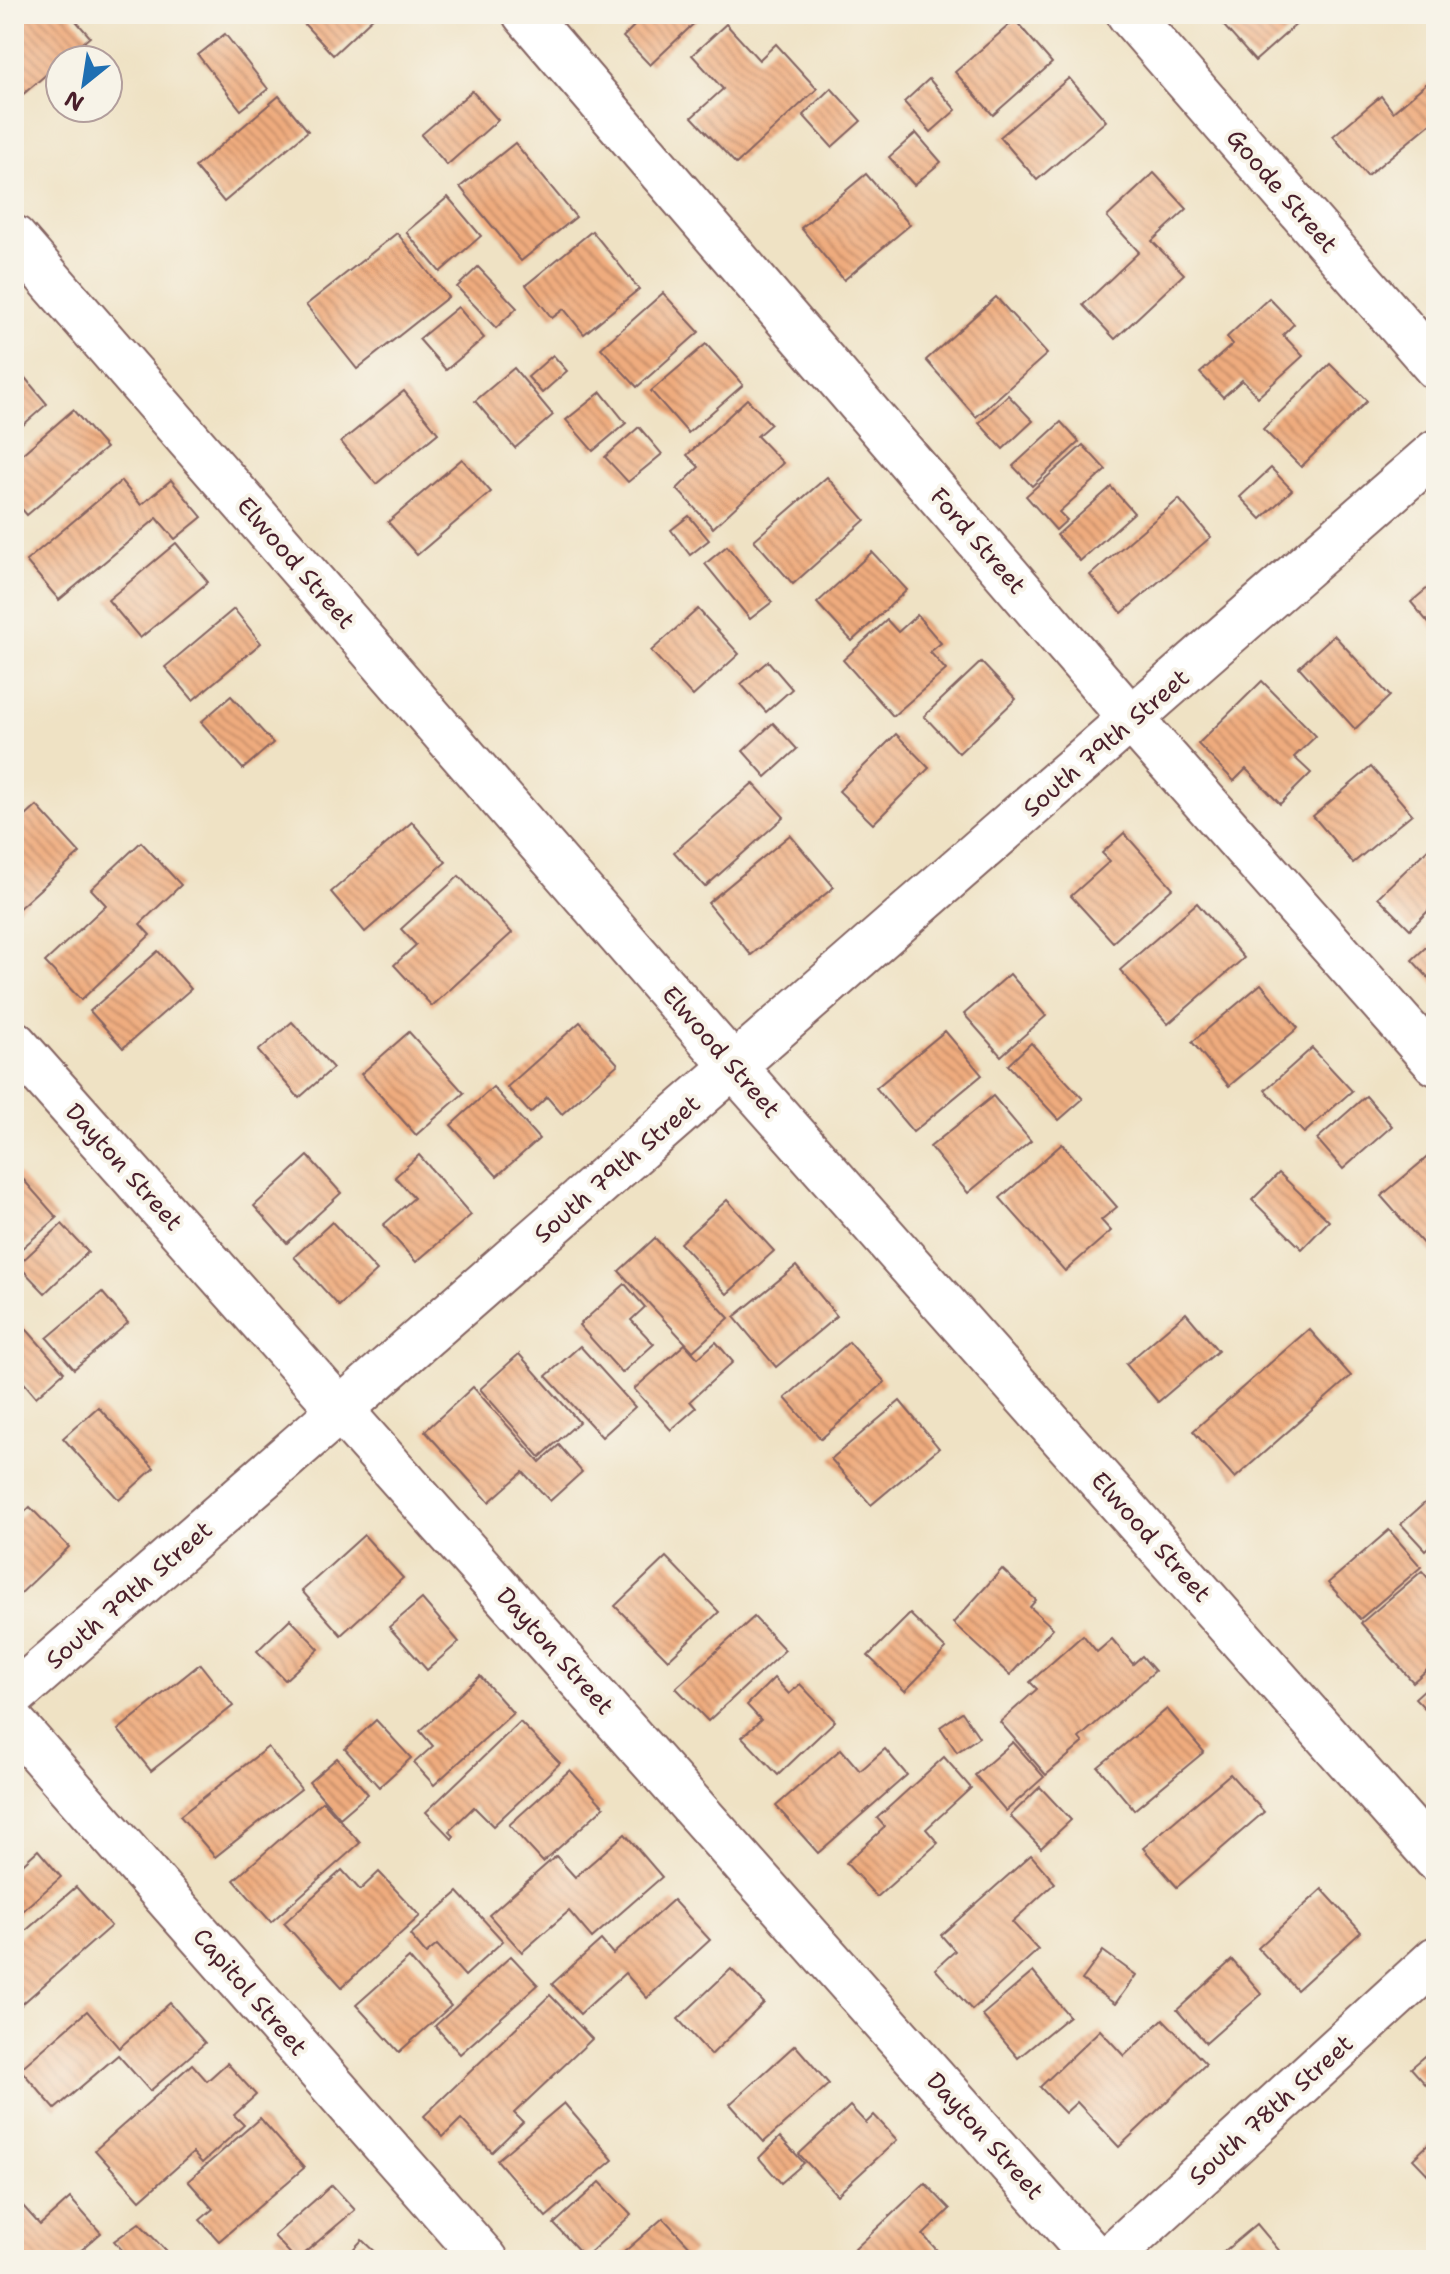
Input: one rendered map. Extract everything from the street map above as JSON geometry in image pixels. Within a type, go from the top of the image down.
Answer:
[{"type":"street","name":"Ford Street","points":[[525,14],[1133,721],[1436,1063]]},
{"type":"street","name":"Goode Street","points":[[1129,14],[1436,367]]},
{"type":"street","name":"Elwood Street","points":[[14,238],[734,1067],[1436,1859]]},
{"type":"street","name":"South 79th Street","points":[[14,1695],[1133,721],[1436,452]]},
{"type":"street","name":"Dayton Street","points":[[14,1043],[1096,2260]]},
{"type":"street","name":"Capitol Street","points":[[14,1724],[486,2260]]},
{"type":"street","name":"South 78th Street","points":[[1107,2260],[1436,1959]]},
{"type":"building","points":[[14,14],[70,14],[90,37],[82,44],[44,44],[44,76],[14,102]]},
{"type":"building","points":[[295,14],[377,14],[333,55]]},
{"type":"building","points":[[646,14],[704,14],[650,65],[623,37]]},
{"type":"building","points":[[1220,14],[1308,14],[1255,61],[1216,17]]},
{"type":"building","points":[[1015,20],[1052,63],[993,115],[955,72]]},
{"type":"building","points":[[726,24],[759,60],[776,44],[817,89],[736,164],[692,117],[723,89],[692,55]]},
{"type":"building","points":[[225,34],[268,89],[241,110],[198,55]]},
{"type":"building","points":[[1069,78],[1106,121],[1037,180],[1000,137]]},
{"type":"building","points":[[929,79],[956,110],[931,132],[904,102]]},
{"type":"building","points":[[1427,83],[1436,94],[1436,119],[1367,176],[1333,136],[1381,96],[1393,112]]},
{"type":"building","points":[[831,88],[861,121],[832,147],[803,115]]},
{"type":"building","points":[[472,91],[498,120],[447,165],[421,135]]},
{"type":"building","points":[[279,96],[308,131],[224,202],[195,167]]},
{"type":"building","points":[[916,133],[941,162],[914,185],[889,157]]},
{"type":"building","points":[[515,143],[576,217],[521,261],[460,187]]},
{"type":"building","points":[[1154,173],[1187,209],[1152,241],[1184,274],[1115,339],[1083,305],[1139,252],[1107,217]]},
{"type":"building","points":[[866,174],[910,225],[844,280],[801,228]]},
{"type":"building","points":[[448,197],[481,236],[440,272],[406,232]]},
{"type":"building","points":[[592,231],[639,289],[584,334],[564,309],[552,318],[526,285]]},
{"type":"building","points":[[397,233],[448,297],[357,369],[306,305]]},
{"type":"building","points":[[478,267],[517,308],[496,328],[457,287]]},
{"type":"building","points":[[663,293],[699,332],[637,387],[601,348]]},
{"type":"building","points":[[996,297],[1047,354],[976,417],[926,360]]},
{"type":"building","points":[[1269,298],[1294,324],[1283,335],[1303,356],[1258,397],[1242,380],[1223,397],[1200,373],[1233,344],[1227,337]]},
{"type":"building","points":[[458,307],[484,338],[446,370],[419,339]]},
{"type":"building","points":[[706,344],[743,385],[688,433],[651,391]]},
{"type":"building","points":[[553,355],[567,371],[542,393],[528,377]]},
{"type":"building","points":[[1330,364],[1367,401],[1301,467],[1263,429]]},
{"type":"building","points":[[514,368],[553,415],[515,448],[475,401]]},
{"type":"building","points":[[21,373],[47,404],[14,433],[14,379]]},
{"type":"building","points":[[404,391],[438,433],[376,484],[341,442]]},
{"type":"building","points":[[601,392],[626,423],[593,451],[566,420]]},
{"type":"building","points":[[1008,395],[1033,421],[1003,449],[979,423]]},
{"type":"building","points":[[747,399],[771,424],[757,436],[783,463],[713,528],[677,489],[699,467],[687,455]]},
{"type":"building","points":[[73,410],[106,448],[27,515],[14,500],[14,461]]},
{"type":"building","points":[[1061,422],[1079,442],[1032,486],[1013,466]]},
{"type":"building","points":[[639,427],[662,454],[628,482],[605,457]]},
{"type":"building","points":[[1083,445],[1106,470],[1059,512],[1067,520],[1056,530],[1026,496]]},
{"type":"building","points":[[462,459],[491,492],[417,555],[388,522]]},
{"type":"building","points":[[1271,468],[1292,490],[1261,519],[1240,497]]},
{"type":"building","points":[[827,477],[865,520],[793,584],[754,540]]},
{"type":"building","points":[[171,480],[202,517],[175,539],[157,518],[59,600],[26,561],[121,481],[141,505]]},
{"type":"building","points":[[1111,487],[1134,513],[1080,561],[1057,535]]},
{"type":"building","points":[[1179,499],[1211,537],[1122,613],[1090,575]]},
{"type":"building","points":[[689,516],[709,540],[690,555],[671,530]]},
{"type":"building","points":[[176,543],[208,582],[140,638],[108,600]]},
{"type":"building","points":[[727,546],[772,602],[750,619],[705,564]]},
{"type":"building","points":[[872,552],[907,590],[852,641],[817,603]]},
{"type":"building","points":[[1436,581],[1436,632],[1411,602]]},
{"type":"building","points":[[234,609],[261,643],[193,700],[165,667]]},
{"type":"building","points":[[698,609],[739,654],[693,696],[651,651]]},
{"type":"building","points":[[917,615],[941,643],[930,652],[946,670],[893,716],[843,660],[887,620],[898,632]]},
{"type":"building","points":[[1334,635],[1390,696],[1355,729],[1299,667]]},
{"type":"building","points":[[768,661],[792,689],[766,712],[741,684]]},
{"type":"building","points":[[981,662],[1016,699],[959,753],[924,716]]},
{"type":"building","points":[[1262,681],[1316,736],[1294,757],[1311,773],[1280,804],[1246,769],[1234,781],[1198,744]]},
{"type":"building","points":[[231,696],[273,743],[243,769],[201,722]]},
{"type":"building","points":[[773,723],[797,749],[766,777],[743,751]]},
{"type":"building","points":[[896,734],[929,768],[873,824],[839,791]]},
{"type":"building","points":[[1371,767],[1412,814],[1353,863],[1313,816]]},
{"type":"building","points":[[753,783],[784,817],[705,887],[674,852]]},
{"type":"building","points":[[37,806],[80,853],[17,910],[14,827]]},
{"type":"building","points":[[412,822],[446,862],[365,932],[331,892]]},
{"type":"building","points":[[1124,833],[1173,888],[1113,942],[1071,896],[1110,861],[1102,853]]},
{"type":"building","points":[[790,835],[834,887],[751,955],[708,903]]},
{"type":"building","points":[[1436,841],[1436,903],[1410,929],[1378,897]]},
{"type":"building","points":[[141,842],[181,885],[140,924],[150,935],[81,1000],[45,962],[106,905],[91,889]]},
{"type":"building","points":[[459,876],[512,933],[432,1006],[394,965],[416,945],[401,929]]},
{"type":"building","points":[[1197,903],[1244,958],[1168,1024],[1120,970]]},
{"type":"building","points":[[1436,938],[1436,986],[1412,960]]},
{"type":"building","points":[[158,951],[191,989],[123,1048],[90,1011]]},
{"type":"building","points":[[1010,974],[1046,1016],[1001,1056],[964,1014]]},
{"type":"building","points":[[1261,984],[1298,1028],[1229,1086],[1192,1042]]},
{"type":"building","points":[[292,1022],[333,1068],[299,1098],[258,1051]]},
{"type":"building","points":[[580,1022],[618,1064],[562,1114],[547,1097],[530,1113],[507,1087]]},
{"type":"building","points":[[945,1031],[982,1075],[913,1132],[876,1088]]},
{"type":"building","points":[[409,1032],[464,1093],[416,1135],[361,1074]]},
{"type":"building","points":[[1031,1043],[1083,1099],[1059,1120],[1008,1065]]},
{"type":"building","points":[[1312,1048],[1352,1091],[1304,1133],[1265,1090]]},
{"type":"building","points":[[493,1087],[539,1139],[497,1176],[451,1125]]},
{"type":"building","points":[[993,1096],[1031,1141],[968,1193],[930,1147]]},
{"type":"building","points":[[1366,1096],[1392,1126],[1343,1169],[1317,1139]]},
{"type":"building","points":[[1062,1144],[1117,1207],[1101,1220],[1111,1231],[1065,1271],[1000,1198]]},
{"type":"building","points":[[1431,1154],[1436,1160],[1436,1252],[1433,1255],[1381,1196]]},
{"type":"building","points":[[419,1155],[471,1215],[416,1262],[383,1225],[414,1198],[395,1177]]},
{"type":"building","points":[[308,1156],[341,1193],[287,1243],[254,1206]]},
{"type":"building","points":[[14,1169],[57,1218],[14,1255]]},
{"type":"building","points":[[1279,1173],[1329,1221],[1302,1249],[1252,1200]]},
{"type":"building","points":[[727,1200],[774,1251],[727,1294],[680,1243]]},
{"type":"building","points":[[332,1222],[377,1271],[339,1306],[294,1257]]},
{"type":"building","points":[[62,1224],[88,1252],[45,1293],[18,1265]]},
{"type":"building","points":[[655,1238],[729,1318],[693,1351],[619,1271]]},
{"type":"building","points":[[796,1266],[837,1316],[776,1367],[734,1317]]},
{"type":"building","points":[[625,1284],[645,1307],[631,1320],[654,1344],[622,1373],[579,1325]]},
{"type":"building","points":[[102,1292],[128,1323],[74,1369],[47,1338]]},
{"type":"building","points":[[1186,1313],[1218,1351],[1158,1402],[1126,1364]]},
{"type":"building","points":[[14,1315],[64,1372],[36,1397],[14,1371]]},
{"type":"building","points":[[1309,1329],[1351,1376],[1235,1478],[1193,1431]]},
{"type":"building","points":[[716,1342],[733,1362],[690,1401],[696,1408],[671,1430],[634,1389],[685,1344],[698,1358]]},
{"type":"building","points":[[849,1342],[885,1382],[821,1439],[785,1398]]},
{"type":"building","points":[[580,1346],[635,1407],[602,1437],[546,1376]]},
{"type":"building","points":[[519,1354],[579,1422],[540,1457],[480,1389]]},
{"type":"building","points":[[473,1387],[540,1462],[559,1445],[582,1472],[550,1501],[523,1472],[489,1502],[425,1431]]},
{"type":"building","points":[[900,1401],[939,1448],[871,1505],[831,1459]]},
{"type":"building","points":[[98,1407],[154,1468],[119,1500],[63,1438]]},
{"type":"building","points":[[1436,1493],[1436,1540],[1425,1550],[1401,1524]]},
{"type":"building","points":[[30,1507],[69,1547],[14,1600],[14,1522]]},
{"type":"building","points":[[1389,1530],[1421,1567],[1360,1619],[1328,1583]]},
{"type":"building","points":[[364,1535],[403,1578],[341,1635],[302,1591]]},
{"type":"building","points":[[666,1557],[719,1612],[668,1660],[615,1606]]},
{"type":"building","points":[[1002,1569],[1036,1600],[1030,1607],[1053,1628],[1010,1675],[953,1623]]},
{"type":"building","points":[[1422,1571],[1436,1587],[1436,1662],[1413,1682],[1361,1623]]},
{"type":"building","points":[[422,1599],[459,1642],[427,1670],[389,1627]]},
{"type":"building","points":[[910,1614],[946,1649],[905,1691],[868,1656]]},
{"type":"building","points":[[754,1617],[785,1650],[708,1721],[676,1688]]},
{"type":"building","points":[[290,1619],[319,1649],[285,1680],[257,1651]]},
{"type":"building","points":[[1083,1635],[1097,1652],[1112,1639],[1133,1664],[1142,1656],[1155,1671],[1079,1738],[1083,1743],[1046,1775],[1000,1722],[1037,1689],[1030,1682]]},
{"type":"building","points":[[200,1664],[233,1706],[151,1771],[118,1730]]},
{"type":"building","points":[[480,1676],[513,1713],[434,1785],[414,1763],[433,1746],[420,1731]]},
{"type":"building","points":[[774,1678],[789,1694],[800,1684],[835,1721],[778,1775],[742,1737],[761,1720],[747,1705]]},
{"type":"building","points":[[1436,1679],[1436,1720],[1415,1698]]},
{"type":"building","points":[[1167,1709],[1204,1752],[1134,1810],[1098,1767]]},
{"type":"building","points":[[962,1712],[979,1737],[957,1752],[940,1727]]},
{"type":"building","points":[[376,1720],[411,1758],[379,1787],[345,1749]]},
{"type":"building","points":[[520,1722],[560,1763],[493,1826],[474,1807],[449,1831],[454,1836],[452,1839],[426,1812]]},
{"type":"building","points":[[1013,1742],[1044,1777],[1006,1811],[975,1775]]},
{"type":"building","points":[[268,1747],[301,1789],[215,1857],[180,1816]]},
{"type":"building","points":[[841,1749],[860,1771],[885,1749],[907,1775],[818,1853],[776,1806]]},
{"type":"building","points":[[944,1757],[971,1788],[926,1829],[938,1843],[877,1897],[846,1863],[885,1827],[877,1818]]},
{"type":"building","points":[[337,1758],[368,1794],[340,1818],[309,1782]]},
{"type":"building","points":[[570,1770],[604,1807],[543,1862],[509,1825]]},
{"type":"building","points":[[1230,1774],[1264,1812],[1177,1887],[1143,1848]]},
{"type":"building","points":[[1040,1787],[1071,1820],[1041,1848],[1010,1816]]},
{"type":"building","points":[[323,1801],[360,1843],[271,1922],[234,1880]]},
{"type":"building","points":[[625,1834],[662,1877],[592,1938],[569,1911],[522,1952],[489,1915],[556,1856],[575,1877]]},
{"type":"building","points":[[38,1850],[61,1877],[14,1918],[14,1872]]},
{"type":"building","points":[[1031,1855],[1055,1883],[1012,1922],[1038,1950],[972,2010],[935,1969],[955,1951],[941,1935]]},
{"type":"building","points":[[342,1870],[360,1890],[379,1872],[420,1916],[342,1987],[284,1923]]},
{"type":"building","points":[[76,1887],[111,1926],[21,2005],[14,1996],[14,1941]]},
{"type":"building","points":[[1322,1889],[1361,1932],[1297,1990],[1258,1948]]},
{"type":"building","points":[[458,1892],[503,1941],[465,1976],[437,1945],[426,1954],[410,1935]]},
{"type":"building","points":[[673,1900],[710,1940],[647,1998],[625,1973],[580,2014],[552,1984],[601,1940],[613,1954]]},
{"type":"building","points":[[1103,1951],[1136,1975],[1115,2004],[1082,1980]]},
{"type":"building","points":[[511,1956],[538,1985],[460,2054],[435,2026]]},
{"type":"building","points":[[409,1958],[451,2006],[399,2052],[356,2005]]},
{"type":"building","points":[[1232,1960],[1262,1994],[1206,2043],[1177,2010]]},
{"type":"building","points":[[731,1969],[764,2003],[711,2055],[678,2019]]},
{"type":"building","points":[[1033,1972],[1069,2016],[1018,2058],[982,2015]]},
{"type":"building","points":[[550,1995],[592,2039],[514,2113],[523,2122],[492,2152],[461,2119],[443,2137],[424,2116]]},
{"type":"building","points":[[170,2003],[205,2043],[150,2091],[118,2055],[55,2109],[20,2069],[87,2011],[119,2048]]},
{"type":"building","points":[[1163,2019],[1206,2064],[1119,2147],[1077,2102],[1065,2113],[1040,2087],[1100,2030],[1124,2056]]},
{"type":"building","points":[[795,2045],[829,2084],[764,2142],[730,2104]]},
{"type":"building","points":[[1436,2047],[1436,2096],[1411,2068]]},
{"type":"building","points":[[227,2063],[256,2095],[234,2115],[244,2125],[202,2163],[193,2153],[140,2200],[95,2150],[192,2064],[207,2081]]},
{"type":"building","points":[[564,2103],[613,2160],[546,2217],[497,2160]]},
{"type":"building","points":[[850,2106],[866,2123],[874,2115],[897,2140],[837,2195],[799,2154]]},
{"type":"building","points":[[260,2118],[304,2168],[219,2241],[200,2220],[213,2209],[188,2181]]},
{"type":"building","points":[[780,2137],[804,2163],[781,2183],[759,2158]]},
{"type":"building","points":[[1436,2137],[1436,2183],[1413,2159]]},
{"type":"building","points":[[600,2182],[631,2215],[585,2257],[554,2224]]},
{"type":"building","points":[[925,2183],[950,2209],[923,2235],[946,2260],[866,2260],[855,2249]]},
{"type":"building","points":[[332,2185],[355,2210],[296,2260],[274,2236]]},
{"type":"building","points":[[14,2196],[40,2225],[70,2198],[101,2233],[70,2260],[14,2260]]},
{"type":"building","points":[[663,2218],[694,2251],[684,2260],[615,2260]]},
{"type":"building","points":[[139,2223],[168,2253],[160,2260],[131,2260],[114,2241]]},
{"type":"building","points":[[1257,2224],[1287,2260],[1214,2260]]},
{"type":"building","points":[[362,2240],[383,2260],[343,2260]]}]
